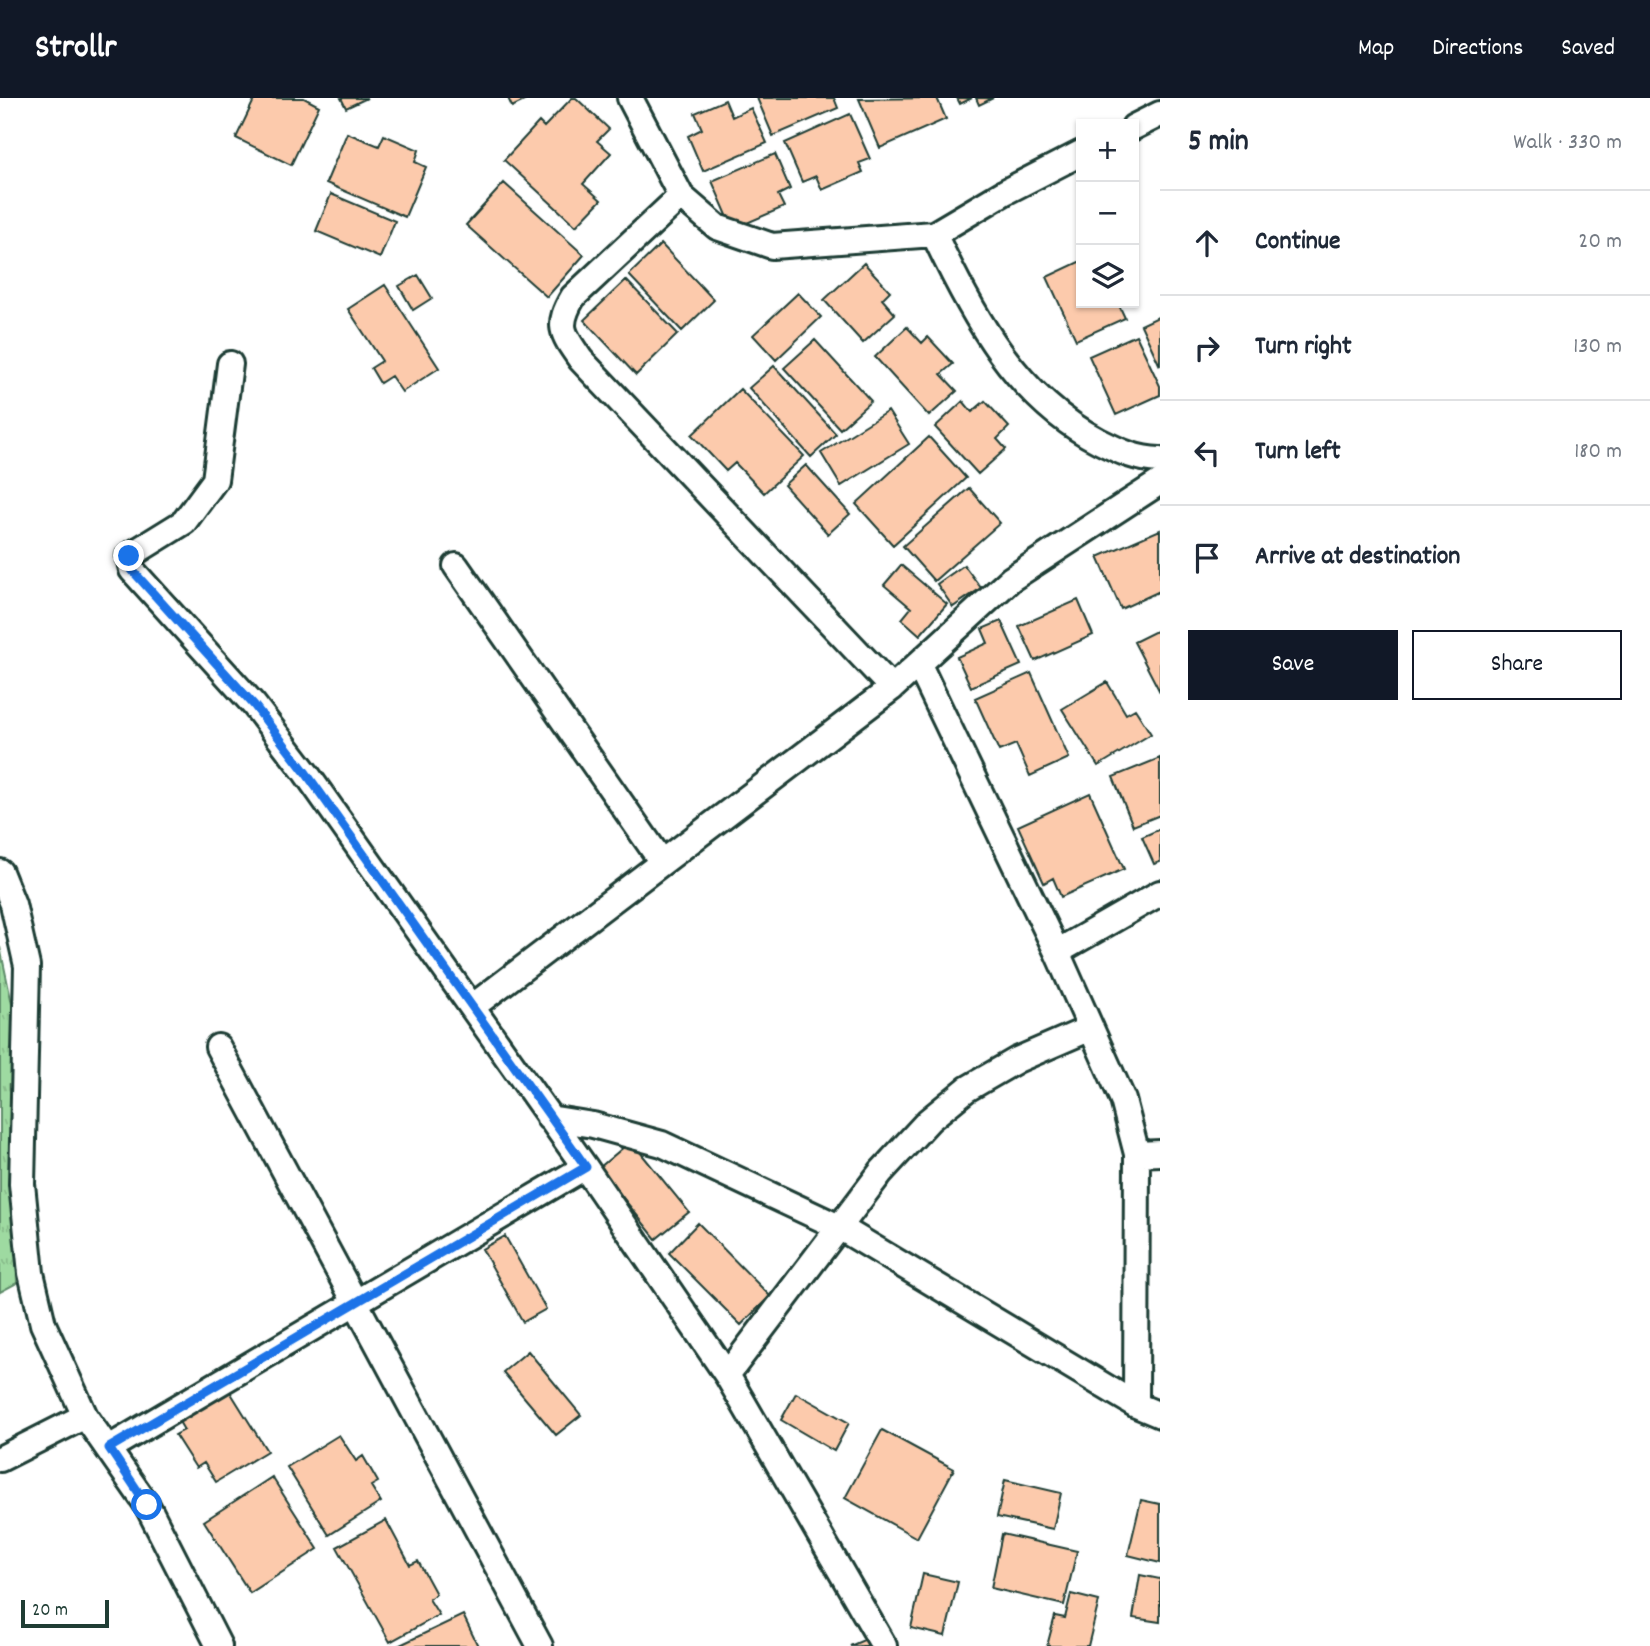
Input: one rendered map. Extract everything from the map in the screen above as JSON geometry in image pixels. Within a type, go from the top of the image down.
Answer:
[{"type":"street","points":[[631,98],[681,196],[717,227],[772,246],[934,234],[1005,192],[1076,156]]},
{"type":"street","points":[[1139,124],[1160,114]]},
{"type":"street","points":[[681,196],[573,297],[562,315],[563,335],[581,360],[892,688]]},
{"type":"street","points":[[934,234],[964,297],[1008,365],[1068,425],[1135,459],[1160,460]]},
{"type":"street","points":[[230,364],[215,480],[184,522],[129,556],[132,570],[261,715],[586,1167],[727,1375],[884,1646]]},
{"type":"street","points":[[472,1007],[892,688],[1011,579],[1160,482]]},
{"type":"street","points":[[456,566],[662,862]]},
{"type":"street","points":[[919,665],[1057,952],[1149,1153],[1136,1405]]},
{"type":"street","points":[[0,872],[13,904],[27,966],[22,1184],[31,1273],[43,1324],[85,1416],[147,1505],[219,1646]]},
{"type":"street","points":[[1057,952],[1160,893]]},
{"type":"street","points":[[727,1375],[881,1172],[929,1120],[967,1089],[1017,1060],[1091,1028]]},
{"type":"street","points":[[218,1047],[540,1646]]},
{"type":"street","points":[[550,1118],[593,1125],[662,1144],[839,1227],[1136,1405],[1160,1415]]},
{"type":"street","points":[[109,1448],[586,1167]]},
{"type":"street","points":[[0,1459],[85,1416]]},
{"type":"green space","points":[[0,947],[16,1023],[13,1144],[17,1283],[0,1292]]},
{"type":"building","points":[[255,98],[304,98],[319,106],[291,165],[236,138]]},
{"type":"building","points":[[341,98],[367,98],[346,108]]},
{"type":"building","points":[[508,98],[530,98],[512,107]]},
{"type":"building","points":[[572,98],[576,98],[609,129],[597,141],[611,153],[583,184],[601,200],[576,226],[504,160],[539,122],[544,127]]},
{"type":"building","points":[[757,98],[834,98],[838,108],[773,136]]},
{"type":"building","points":[[937,98],[946,119],[880,148],[859,99]]},
{"type":"building","points":[[957,98],[972,98],[960,104]]},
{"type":"building","points":[[976,98],[993,98],[979,105]]},
{"type":"building","points":[[725,100],[732,117],[751,108],[767,143],[703,171],[688,136],[702,129],[695,113]]},
{"type":"building","points":[[850,114],[870,159],[859,163],[863,172],[822,190],[816,176],[802,182],[785,143]]},
{"type":"building","points":[[347,133],[379,146],[384,135],[419,150],[415,162],[426,167],[405,217],[326,183]]},
{"type":"building","points":[[775,154],[790,189],[778,195],[784,207],[733,229],[712,181]]},
{"type":"building","points":[[504,183],[584,255],[547,297],[466,225]]},
{"type":"building","points":[[331,194],[395,221],[380,258],[316,231]]},
{"type":"building","points":[[661,244],[714,300],[682,331],[629,275]]},
{"type":"building","points":[[864,263],[890,291],[882,299],[895,314],[863,343],[824,300]]},
{"type":"building","points":[[1076,263],[1076,308],[1120,308],[1125,318],[1076,340],[1047,277]]},
{"type":"building","points":[[418,275],[432,298],[413,310],[399,286]]},
{"type":"building","points":[[626,280],[678,334],[636,375],[584,320]]},
{"type":"building","points":[[385,285],[439,368],[402,392],[391,376],[380,383],[371,368],[382,361],[348,309]]},
{"type":"building","points":[[798,293],[821,317],[776,360],[753,335]]},
{"type":"building","points":[[1160,316],[1160,366],[1141,325]]},
{"type":"building","points":[[907,327],[922,343],[928,337],[953,364],[941,374],[957,391],[929,416],[875,357]]},
{"type":"building","points":[[1136,335],[1160,386],[1160,395],[1116,415],[1089,356]]},
{"type":"building","points":[[815,340],[871,401],[840,429],[784,368]]},
{"type":"building","points":[[774,366],[836,434],[811,457],[749,388]]},
{"type":"building","points":[[740,389],[804,456],[764,493],[735,463],[726,471],[692,435]]},
{"type":"building","points":[[963,401],[972,412],[985,401],[1009,427],[997,439],[1006,449],[978,474],[935,427]]},
{"type":"building","points":[[888,411],[909,444],[841,486],[821,453]]},
{"type":"building","points":[[929,437],[966,478],[893,545],[856,504]]},
{"type":"building","points":[[806,465],[850,514],[828,534],[784,485]]},
{"type":"building","points":[[969,488],[1000,523],[934,581],[903,546]]},
{"type":"building","points":[[1160,530],[1160,591],[1121,609],[1098,557]]},
{"type":"building","points":[[901,565],[947,604],[920,635],[902,619],[911,608],[884,585]]},
{"type":"building","points":[[964,565],[981,588],[953,607],[937,584]]},
{"type":"building","points":[[1078,600],[1093,635],[1035,661],[1019,626]]},
{"type":"building","points":[[1001,621],[1021,665],[971,687],[957,657],[988,643],[982,629]]},
{"type":"building","points":[[1160,629],[1160,692],[1134,642]]},
{"type":"building","points":[[1031,673],[1069,758],[1030,776],[1016,744],[999,751],[975,698]]},
{"type":"building","points":[[1107,682],[1126,714],[1135,709],[1151,734],[1098,766],[1062,709]]},
{"type":"building","points":[[1160,758],[1160,815],[1133,826],[1113,777]]},
{"type":"building","points":[[1090,793],[1124,869],[1061,897],[1053,878],[1044,883],[1018,826]]},
{"type":"building","points":[[1160,829],[1160,862],[1154,864],[1142,837]]},
{"type":"building","points":[[631,1141],[689,1212],[656,1239],[599,1168]]},
{"type":"building","points":[[698,1223],[770,1296],[741,1325],[669,1253]]},
{"type":"building","points":[[505,1236],[546,1309],[523,1322],[482,1249]]},
{"type":"building","points":[[528,1351],[581,1415],[556,1435],[503,1372]]},
{"type":"building","points":[[224,1382],[267,1451],[216,1482],[204,1463],[196,1468],[175,1435],[184,1430],[174,1413]]},
{"type":"building","points":[[796,1393],[849,1423],[834,1451],[781,1420]]},
{"type":"building","points":[[882,1430],[954,1469],[917,1538],[845,1498]]},
{"type":"building","points":[[339,1435],[356,1461],[363,1456],[378,1482],[371,1486],[381,1502],[329,1535],[287,1467]]},
{"type":"building","points":[[272,1477],[318,1549],[250,1593],[204,1521]]},
{"type":"building","points":[[1005,1480],[1061,1493],[1053,1529],[997,1517]]},
{"type":"building","points":[[1141,1500],[1160,1504],[1160,1563],[1128,1555]]},
{"type":"building","points":[[386,1520],[410,1565],[418,1561],[436,1594],[429,1599],[439,1615],[390,1642],[337,1547]]},
{"type":"building","points":[[1002,1534],[1077,1551],[1064,1605],[991,1588]]},
{"type":"building","points":[[923,1574],[958,1582],[945,1636],[911,1628]]},
{"type":"building","points":[[1140,1575],[1160,1579],[1160,1622],[1133,1618]]},
{"type":"building","points":[[1071,1594],[1099,1601],[1088,1646],[1047,1646],[1055,1616],[1065,1618]]},
{"type":"building","points":[[463,1615],[478,1646],[398,1646]]},
{"type":"building","points":[[866,1639],[869,1646],[850,1646]]},
{"type":"route","points":[[129,556],[132,570],[149,591],[254,705],[306,773],[586,1167],[109,1448],[147,1505]]}]
